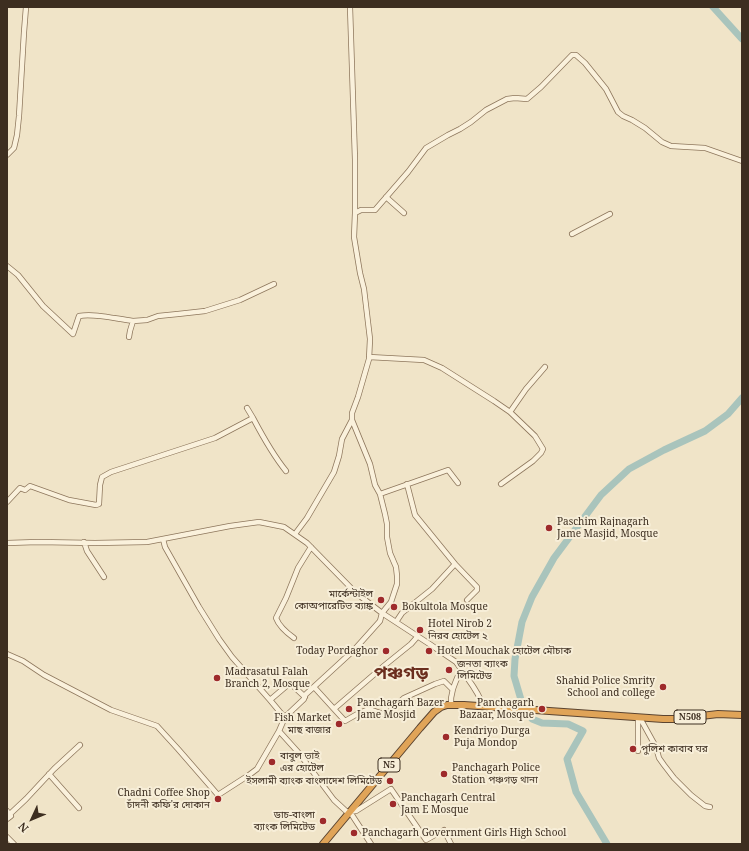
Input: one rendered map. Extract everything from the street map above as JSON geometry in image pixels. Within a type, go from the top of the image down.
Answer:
[{"type":"highway","name":"N508","points":[[464,705],[639,718],[670,719],[718,714],[742,715]]},
{"type":"highway","name":"N5","points":[[323,844],[434,712],[444,706],[464,705]]},
{"type":"street","points":[[7,155],[14,148],[17,135],[26,7]]},
{"type":"street","points":[[7,654],[23,661],[44,675],[111,710],[157,726],[218,795],[257,769],[279,731],[284,718],[304,699],[305,695],[354,650],[380,621],[382,613],[391,602],[397,584],[397,576],[396,567],[390,553],[386,519],[380,494],[370,464],[352,420],[352,413],[369,357],[370,339],[364,289],[354,237],[356,213],[350,7]]},
{"type":"street","points":[[356,213],[361,210],[375,210],[408,172],[426,148],[460,129],[486,110],[507,99],[515,98],[527,100],[572,55],[576,54],[606,89],[618,112],[645,128],[662,142],[671,146],[705,148],[742,161]]},
{"type":"street","points":[[386,197],[404,213]]},
{"type":"street","points":[[572,234],[610,214]]},
{"type":"street","points":[[7,266],[18,275],[43,306],[72,334],[79,316],[85,315],[133,321],[147,320],[158,316],[205,311],[240,300],[274,284]]},
{"type":"street","points":[[129,337],[133,321]]},
{"type":"street","points":[[369,357],[424,360],[442,368],[494,400],[510,412],[535,436],[543,449],[532,461],[501,484]]},
{"type":"street","points":[[510,412],[533,380],[546,367]]},
{"type":"street","points":[[247,408],[269,448],[286,471]]},
{"type":"street","points":[[7,502],[20,488],[25,490],[30,486],[69,500],[96,505],[99,504],[102,477],[111,472],[215,438],[253,418]]},
{"type":"street","points":[[295,534],[307,518],[334,472],[342,439],[352,420]]},
{"type":"street","points":[[380,494],[448,470],[458,483]]},
{"type":"street","points":[[407,484],[415,515],[455,564],[477,587],[477,590],[467,600]]},
{"type":"street","points":[[7,542],[147,542],[259,522],[284,527],[311,547],[356,593],[382,613],[456,662],[481,698],[483,706]]},
{"type":"street","points":[[163,539],[165,547],[199,607],[219,638],[232,657],[284,718]]},
{"type":"street","points":[[84,542],[87,552],[104,577]]},
{"type":"street","points":[[294,638],[282,627],[276,618],[298,568],[311,547]]},
{"type":"street","points":[[396,622],[402,613],[432,589],[455,564]]},
{"type":"street","points":[[334,709],[411,644],[418,636]]},
{"type":"street","points":[[451,705],[450,698],[452,689],[461,669]]},
{"type":"street","points":[[314,687],[345,721],[369,709],[386,715],[404,698],[444,681],[452,689]]},
{"type":"street","points":[[270,700],[290,683],[305,697]]},
{"type":"street","points":[[638,751],[639,718]]},
{"type":"street","points":[[639,718],[656,747],[659,758],[674,778],[691,795],[705,806],[710,807]]},
{"type":"street","points":[[279,731],[298,752],[334,800],[347,812],[356,811],[391,789],[426,840],[444,830],[451,844]]},
{"type":"street","points":[[7,819],[11,816],[8,813],[26,799],[80,744]]},
{"type":"street","points":[[49,774],[79,808]]},
{"type":"street","points":[[350,812],[371,844]]},
{"type":"street","points":[[7,836],[14,844]]},
{"type":"waterway","points":[[713,7],[742,39]]},
{"type":"waterway","points":[[607,844],[576,792],[567,759],[583,731],[568,724],[542,723],[532,719],[522,703],[514,676],[515,659],[522,622],[532,597],[554,558],[601,495],[629,469],[664,450],[705,431],[728,414],[742,398]]},
{"type":"place","name":"Paschim Rajnagarh Jame Masjid, Mosque","points":[[549,528]]},
{"type":"place","name":"মার্কেন্টাইল কোঅপারেটিভ ব্যাঙ্ক","points":[[381,600]]},
{"type":"place","name":"Bokultola Mosque","points":[[394,607]]},
{"type":"place","name":"Hotel Nirob 2 নিরব হোটেল ২","points":[[420,630]]},
{"type":"place","name":"Today Pordaghor","points":[[386,651]]},
{"type":"place","name":"Hotel Mouchak হোটেল মৌচাক","points":[[429,651]]},
{"type":"place","name":"জনতা ব্যাংক লিমিটেড","points":[[449,670]]},
{"type":"place","name":"Madrasatul Falah Branch 2, Mosque","points":[[217,678]]},
{"type":"place","name":"Shahid Police Smrity School and college","points":[[663,687]]},
{"type":"place","name":"Panchagarh Bazer Jame Mosjid","points":[[349,709]]},
{"type":"place","name":"Panchagarh Bazaar, Mosque","points":[[542,709]]},
{"type":"place","name":"Fish Market মাছ বাজার","points":[[339,724]]},
{"type":"place","name":"Kendriyo Durga Puja Mondop","points":[[446,737]]},
{"type":"place","name":"পুলিশ কাবাব ঘর","points":[[633,749]]},
{"type":"place","name":"বাবুল ভাই এর হোটেল","points":[[272,762]]},
{"type":"place","name":"Panchagarh Police Station পঞ্চগড় থানা","points":[[444,774]]},
{"type":"place","name":"ইসলামী ব্যাংক বাংলাদেশ লিমিটেড","points":[[390,781]]},
{"type":"place","name":"Chadni Coffee Shop চাঁদনী কফি'র দোকান","points":[[218,799]]},
{"type":"place","name":"Panchagarh Central Jam E Mosque","points":[[393,804]]},
{"type":"place","name":"ডাচ-বাংলা ব্যাংক লিমিটেড","points":[[323,821]]},
{"type":"place","name":"Panchagarh Government Girls High School","points":[[354,833]]},
{"type":"district","name":"পঞ্চগড়","points":[[401,674]]}]
